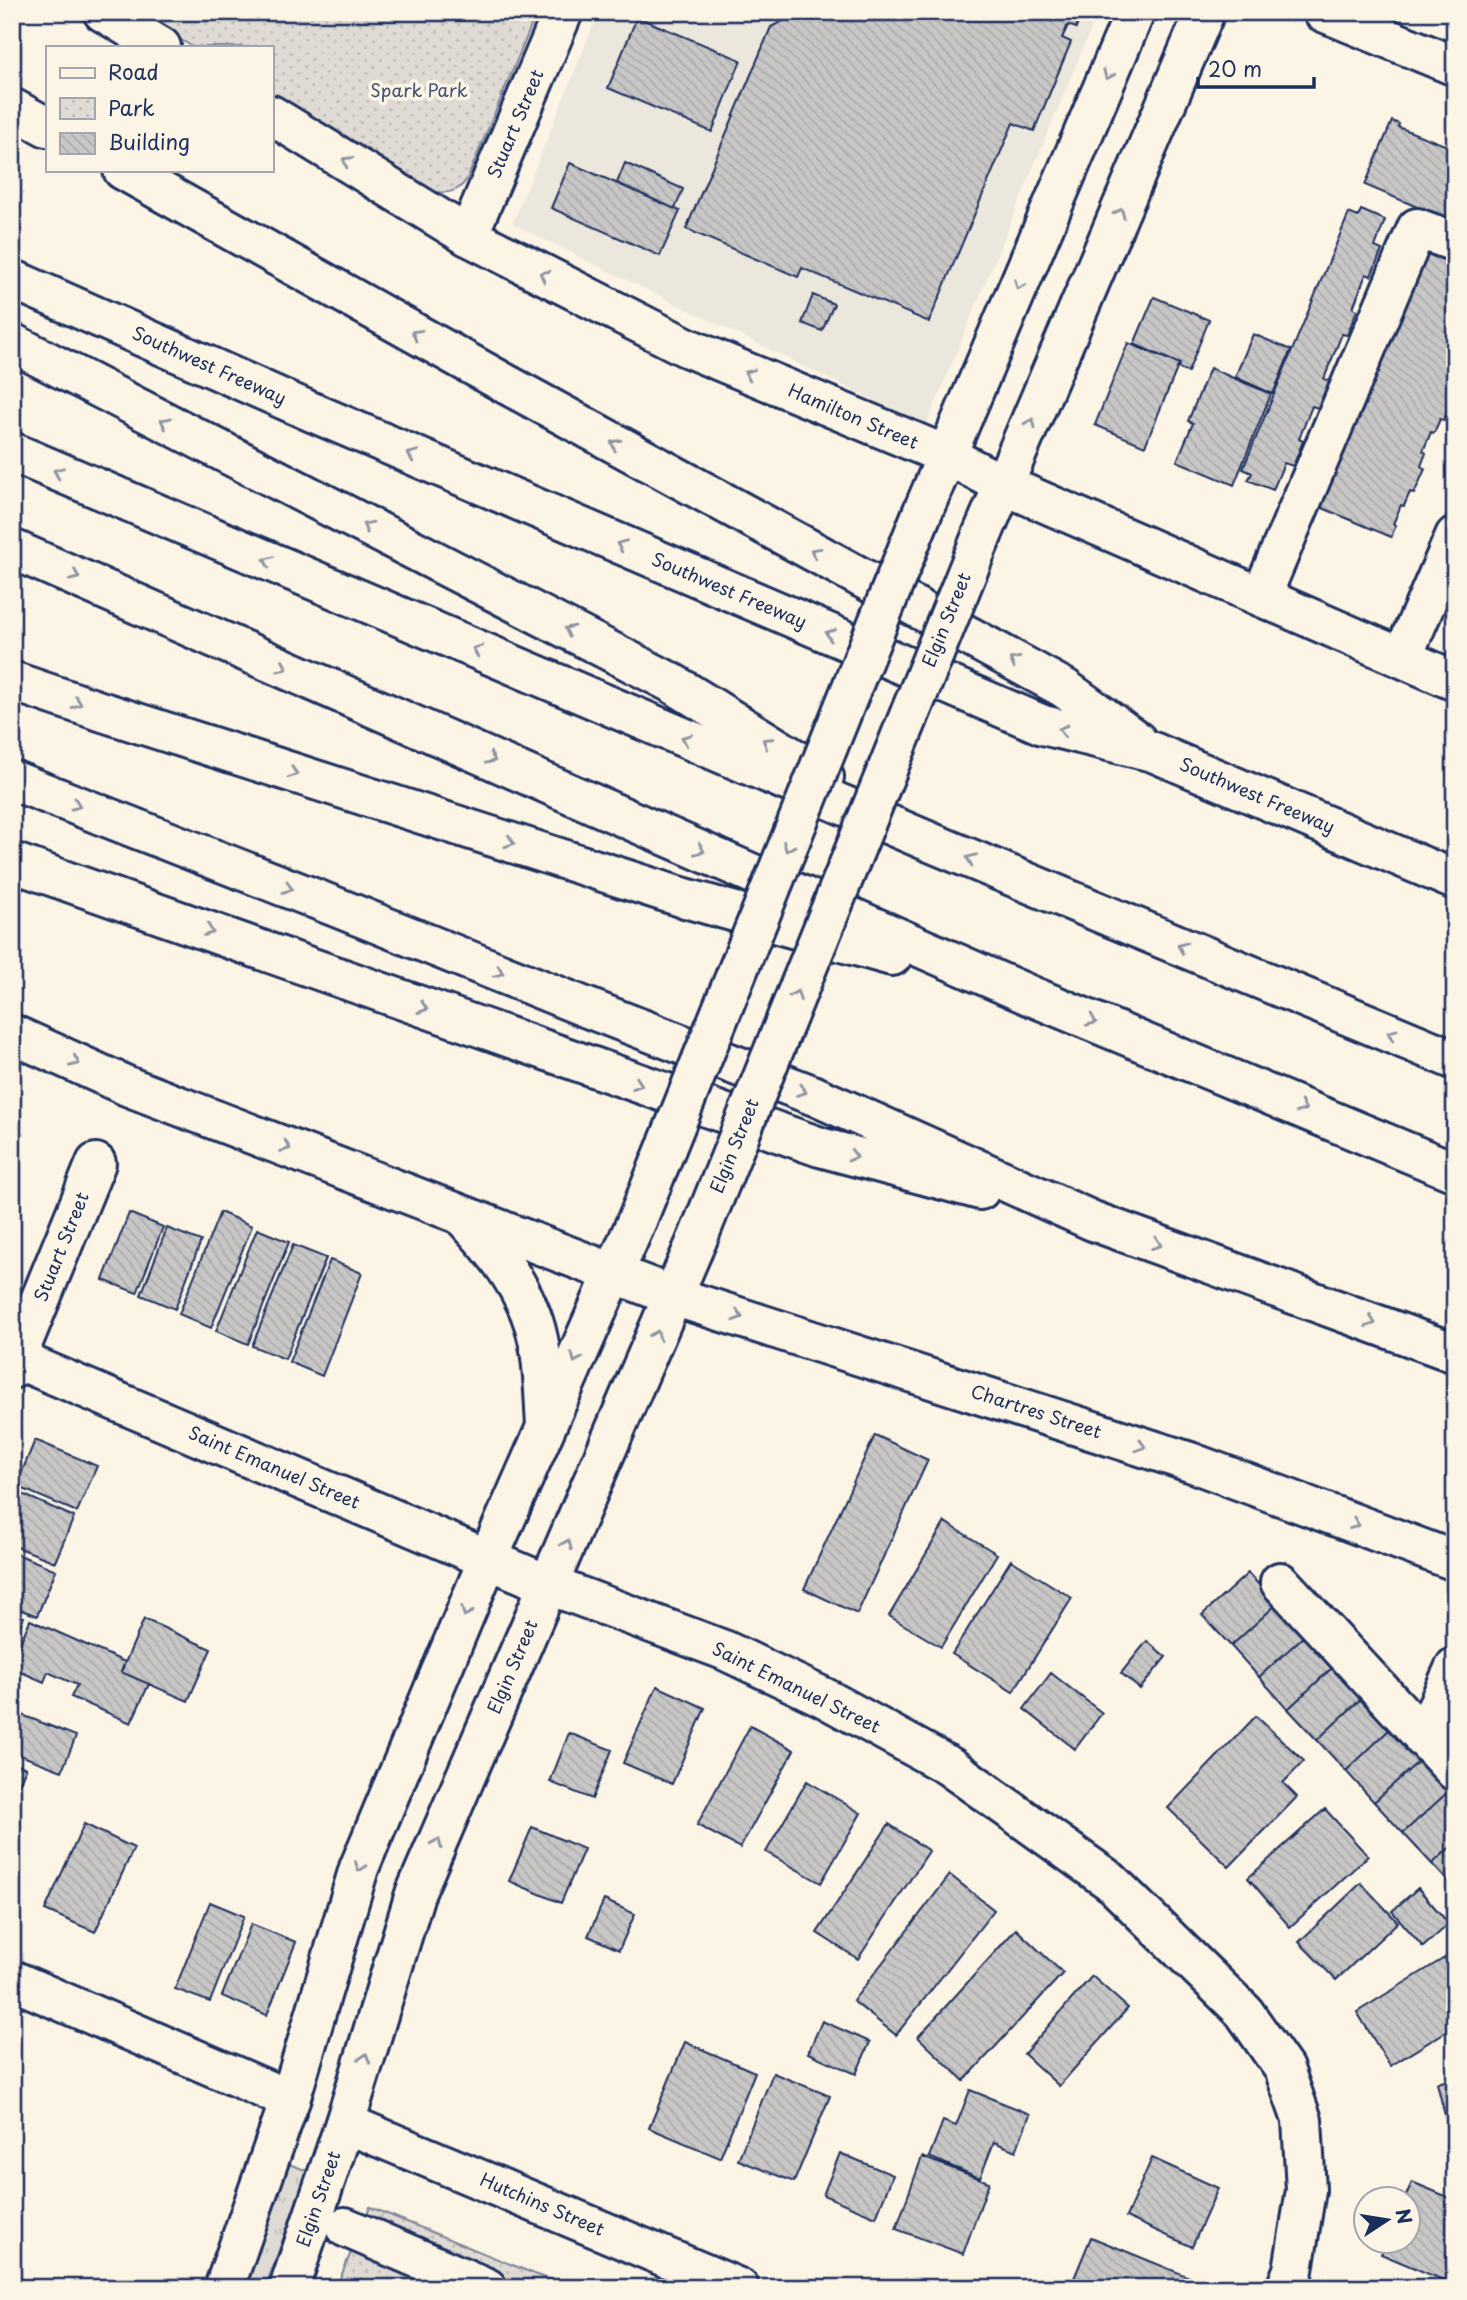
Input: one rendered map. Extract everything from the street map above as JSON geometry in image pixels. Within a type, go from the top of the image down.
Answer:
[{"type":"main road","points":[[103,12],[158,46]]},
{"type":"main road","name":"Stuart Street","points":[[468,236],[563,12]]},
{"type":"main road","points":[[224,2288],[290,2100],[359,1868],[488,1559],[638,1218],[923,511],[1135,12]]},
{"type":"main road","name":"Elgin Street","points":[[289,2288],[345,2123],[415,1894],[697,1240],[983,533],[1205,12]]},
{"type":"main road","points":[[1324,12],[1455,66]]},
{"type":"main road","points":[[12,108],[46,126]]},
{"type":"main road","name":"Hamilton Street","points":[[273,116],[468,236],[686,348],[948,456],[1004,485],[1455,681]]},
{"type":"main road","points":[[127,172],[506,384],[1064,688],[1153,752]]},
{"type":"main road","points":[[1261,597],[1417,228],[1455,242]]},
{"type":"main road","name":"Southwest Freeway","points":[[12,279],[337,422],[1044,725],[1153,752],[1455,880]]},
{"type":"main road","points":[[12,343],[672,683],[930,842]]},
{"type":"main road","points":[[12,452],[930,842],[1455,1060]]},
{"type":"main road","points":[[1402,658],[1455,536]]},
{"type":"main road","points":[[12,549],[1029,995],[1455,1172]]},
{"type":"main road","points":[[12,681],[678,896],[1029,995]]},
{"type":"main road","points":[[12,780],[815,1096],[1093,1221],[1455,1353]]},
{"type":"main road","points":[[12,862],[820,1147],[1093,1221]]},
{"type":"main road","name":"Chartres Street","points":[[12,1034],[127,1086],[673,1296],[1190,1462],[1455,1561]]},
{"type":"main road","name":"Stuart Street","points":[[14,1362],[96,1163]]},
{"type":"main road","points":[[458,1213],[494,1249],[527,1305],[538,1339],[547,1426]]},
{"type":"main road","name":"Saint Emanuel Street","points":[[14,1362],[549,1585],[724,1650],[823,1697],[949,1766],[1110,1881],[1244,2012],[1284,2069],[1302,2120],[1306,2190],[1293,2270],[1286,2288]]},
{"type":"main road","points":[[1280,1583],[1455,1772]]},
{"type":"main road","points":[[1423,1738],[1455,1667]]},
{"type":"main road","points":[[12,1980],[290,2100]]},
{"type":"main road","name":"Hutchins Street","points":[[345,2123],[739,2288]]},
{"type":"main road","points":[[345,2227],[487,2288]]},
{"type":"shaded area","points":[[599,12],[1098,12],[926,426],[512,224]]},
{"type":"green space","name":"Spark Park","points":[[134,12],[537,12],[468,177],[459,188],[451,192],[436,192],[273,95],[273,46],[191,46]]},
{"type":"green space","points":[[289,2164],[308,2171],[265,2288],[242,2288]]},
{"type":"green space","points":[[370,2207],[569,2288],[336,2288]]},
{"type":"building","points":[[800,12],[1083,12],[1076,28],[1068,25],[1062,38],[1071,42],[1034,131],[1013,123],[929,322],[802,268],[798,277],[686,229],[771,27]]},
{"type":"building","points":[[637,17],[741,60],[712,132],[608,88]]},
{"type":"building","points":[[1392,121],[1399,124],[1398,127],[1455,149],[1455,223],[1365,185]]},
{"type":"building","points":[[570,163],[680,211],[660,256],[551,208]]},
{"type":"building","points":[[625,163],[683,189],[675,209],[617,183]]},
{"type":"building","points":[[1361,210],[1385,220],[1375,247],[1382,250],[1371,276],[1366,274],[1353,308],[1357,310],[1347,335],[1342,334],[1324,379],[1329,381],[1318,408],[1312,406],[1299,439],[1303,441],[1293,466],[1284,463],[1273,490],[1248,480],[1252,473],[1243,469],[1349,213],[1358,217]]},
{"type":"building","points":[[1427,248],[1455,259],[1455,385],[1451,394],[1455,395],[1444,420],[1440,419],[1434,433],[1431,432],[1423,451],[1426,453],[1421,466],[1425,469],[1414,494],[1410,492],[1404,506],[1401,505],[1391,537],[1320,507]]},
{"type":"building","points":[[813,295],[834,304],[822,331],[802,323]]},
{"type":"building","points":[[1154,297],[1209,320],[1188,372],[1178,368],[1180,364],[1134,344]]},
{"type":"building","points":[[1253,334],[1291,350],[1273,394],[1235,377]]},
{"type":"building","points":[[1128,343],[1179,364],[1145,446],[1095,425]]},
{"type":"building","points":[[1210,368],[1271,394],[1234,485],[1177,461],[1193,423],[1188,421]]},
{"type":"building","points":[[12,1131],[22,1133],[12,1157]]},
{"type":"building","points":[[220,1212],[252,1226],[211,1328],[179,1314]]},
{"type":"building","points":[[129,1213],[163,1227],[137,1293],[103,1280]]},
{"type":"building","points":[[167,1228],[201,1241],[175,1309],[141,1295]]},
{"type":"building","points":[[257,1229],[289,1242],[248,1344],[216,1331]]},
{"type":"building","points":[[293,1245],[326,1258],[285,1359],[252,1346]]},
{"type":"building","points":[[330,1260],[362,1273],[322,1376],[289,1362]]},
{"type":"building","points":[[875,1435],[928,1460],[857,1614],[804,1589]]},
{"type":"building","points":[[35,1440],[97,1466],[77,1512],[16,1486]]},
{"type":"building","points":[[13,1490],[74,1517],[55,1562],[12,1545]]},
{"type":"building","points":[[945,1522],[997,1554],[941,1647],[889,1616]]},
{"type":"building","points":[[12,1552],[56,1570],[37,1616],[12,1606]]},
{"type":"building","points":[[1011,1560],[1072,1598],[1013,1692],[952,1654]]},
{"type":"building","points":[[1248,1573],[1277,1604],[1231,1646],[1202,1615]]},
{"type":"building","points":[[1277,1604],[1305,1635],[1259,1677],[1231,1646]]},
{"type":"building","points":[[12,1612],[24,1617],[12,1644]]},
{"type":"building","points":[[144,1619],[211,1649],[188,1701],[121,1672]]},
{"type":"building","points":[[30,1620],[125,1662],[121,1672],[149,1684],[131,1723],[71,1697],[77,1685],[48,1672],[44,1682],[12,1668],[12,1662]]},
{"type":"building","points":[[1305,1635],[1334,1666],[1288,1709],[1259,1677]]},
{"type":"building","points":[[1147,1641],[1166,1657],[1140,1689],[1121,1673]]},
{"type":"building","points":[[1334,1666],[1363,1697],[1317,1740],[1288,1709]]},
{"type":"building","points":[[1051,1673],[1102,1713],[1075,1749],[1024,1709]]},
{"type":"building","points":[[657,1686],[705,1708],[672,1784],[623,1763]]},
{"type":"building","points":[[1363,1697],[1391,1728],[1346,1771],[1317,1740]]},
{"type":"building","points":[[12,1711],[76,1736],[62,1771],[12,1752]]},
{"type":"building","points":[[1256,1716],[1304,1761],[1283,1783],[1297,1797],[1229,1867],[1168,1808]]},
{"type":"building","points":[[750,1726],[794,1750],[740,1848],[697,1825]]},
{"type":"building","points":[[1391,1728],[1420,1760],[1374,1802],[1346,1771]]},
{"type":"building","points":[[569,1733],[612,1750],[592,1799],[550,1782]]},
{"type":"building","points":[[1420,1760],[1449,1791],[1403,1833],[1374,1802]]},
{"type":"building","points":[[12,1762],[26,1768],[12,1801]]},
{"type":"building","points":[[807,1781],[861,1813],[821,1883],[766,1852]]},
{"type":"building","points":[[1449,1791],[1455,1798],[1455,1843],[1432,1864],[1403,1833]]},
{"type":"building","points":[[1325,1809],[1368,1856],[1290,1927],[1248,1878]]},
{"type":"building","points":[[84,1824],[134,1848],[95,1932],[45,1910]]},
{"type":"building","points":[[889,1824],[929,1851],[858,1959],[817,1933]]},
{"type":"building","points":[[532,1827],[584,1849],[561,1903],[509,1881]]},
{"type":"building","points":[[1455,1843],[1455,1889],[1432,1864]]},
{"type":"building","points":[[950,1875],[994,1910],[896,2035],[853,2001]]},
{"type":"building","points":[[1361,1883],[1398,1922],[1336,1980],[1299,1942]]},
{"type":"building","points":[[1418,1888],[1449,1924],[1423,1947],[1392,1911]]},
{"type":"building","points":[[604,1900],[635,1914],[619,1950],[588,1936]]},
{"type":"building","points":[[210,1902],[244,1916],[210,2002],[175,1989]]},
{"type":"building","points":[[251,1924],[296,1942],[267,2015],[222,1996]]},
{"type":"building","points":[[1016,1929],[1063,1973],[964,2081],[918,2037]]},
{"type":"building","points":[[1446,1957],[1455,1971],[1455,2026],[1390,2066],[1357,2012]]},
{"type":"building","points":[[1092,1976],[1128,2008],[1059,2086],[1024,2054]]},
{"type":"building","points":[[822,2021],[870,2042],[856,2074],[808,2053]]},
{"type":"building","points":[[685,2042],[755,2072],[720,2158],[649,2128]]},
{"type":"building","points":[[773,2073],[830,2096],[794,2182],[738,2160]]},
{"type":"building","points":[[1455,2078],[1455,2122],[1447,2124],[1437,2083]]},
{"type":"building","points":[[970,2090],[1030,2114],[1016,2151],[994,2142],[980,2178],[929,2157],[943,2121],[956,2126]]},
{"type":"building","points":[[840,2153],[893,2175],[876,2217],[823,2195]]},
{"type":"building","points":[[922,2157],[989,2182],[963,2254],[896,2229]]},
{"type":"building","points":[[1152,2158],[1218,2188],[1192,2247],[1126,2217]]},
{"type":"building","points":[[1422,2186],[1455,2200],[1455,2285],[1381,2254],[1422,2254]]},
{"type":"building","points":[[1091,2237],[1189,2277],[1185,2288],[1070,2288]]}]
